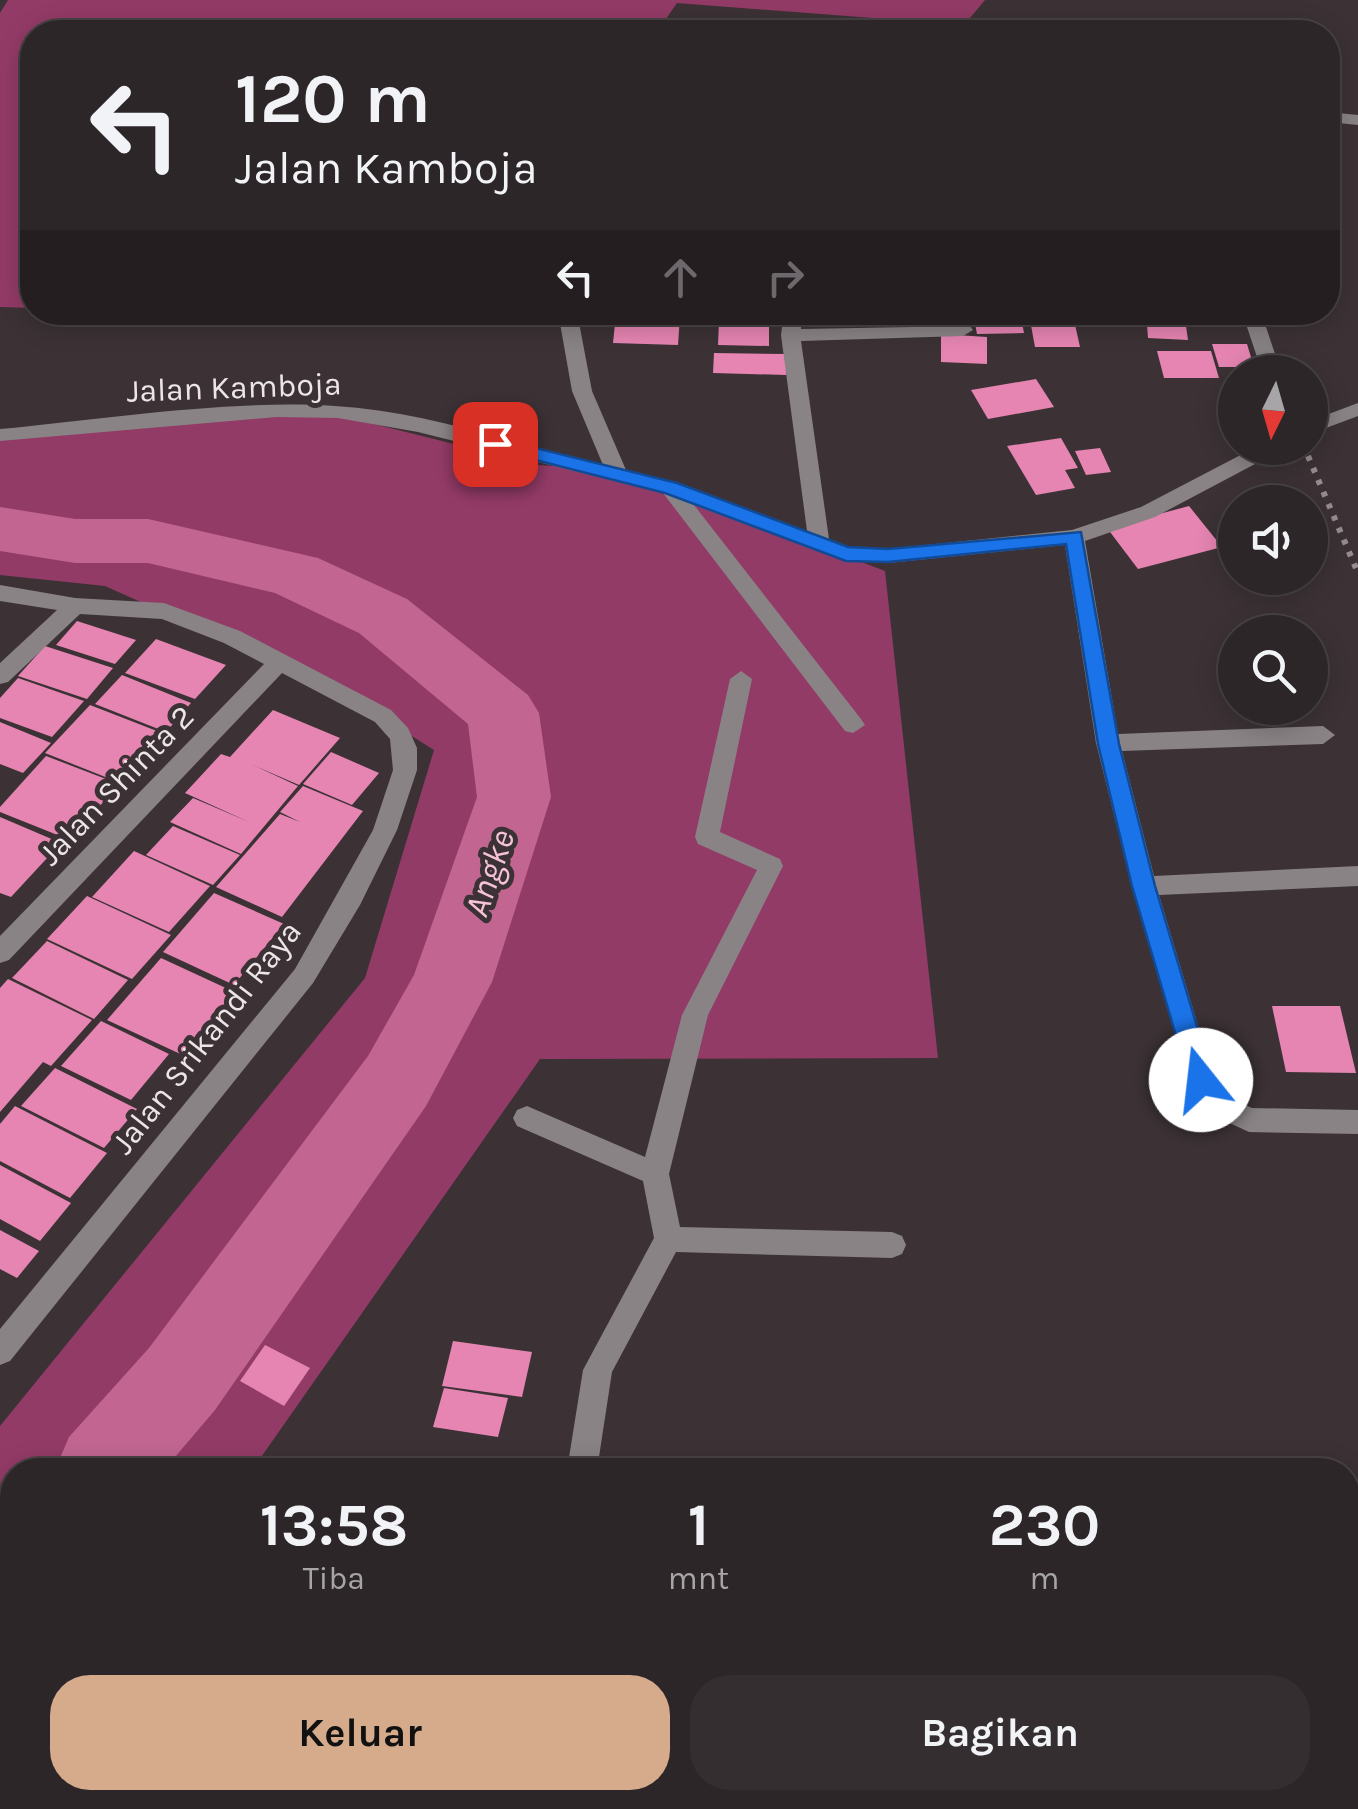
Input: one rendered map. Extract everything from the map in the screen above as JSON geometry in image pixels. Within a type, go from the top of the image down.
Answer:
[{"type":"street","points":[[569,325],[582,391],[617,474]]},
{"type":"street","points":[[792,325],[820,542]]},
{"type":"street","points":[[1256,325],[1266,355]]},
{"type":"street","points":[[791,335],[963,330]]},
{"type":"street","points":[[1328,421],[1358,409]]},
{"type":"street","name":"Jalan Kamboja","points":[[0,434],[277,411],[338,412],[418,426],[617,474],[670,488],[846,554],[888,556],[1074,537],[1148,512],[1238,465]]},
{"type":"street","points":[[670,488],[853,725]]},
{"type":"street","points":[[1074,537],[1108,744],[1144,886],[1201,1080],[1220,1106],[1249,1120],[1358,1122]]},
{"type":"street","name":"Jalan Srikandi Raya","points":[[0,593],[75,606],[164,612],[232,637],[383,716],[400,732],[407,752],[399,790],[358,885],[304,976],[0,1351]]},
{"type":"street","points":[[0,676],[75,606]]},
{"type":"street","name":"Jalan Shinta 2","points":[[0,953],[280,662]]},
{"type":"street","points":[[584,1458],[598,1370],[668,1239],[655,1174],[695,1015],[771,866],[707,837],[741,678]]},
{"type":"street","points":[[1108,744],[1323,735]]},
{"type":"street","points":[[1144,886],[1358,876]]},
{"type":"street","points":[[527,1118],[655,1174]]},
{"type":"street","points":[[668,1239],[892,1245]]},
{"type":"path","points":[[1311,465],[1358,573]]},
{"type":"shaded area","points":[[8,0],[985,0],[968,20],[899,20],[677,3],[665,20],[20,20],[20,308],[0,307],[0,13]]},
{"type":"shaded area","points":[[302,406],[538,465],[620,470],[885,571],[938,1058],[540,1059],[260,1458],[0,1458],[0,1426],[365,978],[434,750],[340,691],[105,586],[0,575],[0,430]]},
{"type":"building","points":[[615,325],[679,325],[678,345],[613,343]]},
{"type":"building","points":[[719,325],[769,325],[769,346],[718,345]]},
{"type":"building","points":[[975,325],[1022,325],[1024,333],[977,334]]},
{"type":"building","points":[[1031,325],[1075,325],[1080,347],[1035,347]]},
{"type":"building","points":[[1147,325],[1186,325],[1188,340],[1148,338]]},
{"type":"building","points":[[941,334],[987,337],[987,364],[941,362]]},
{"type":"building","points":[[1212,344],[1247,344],[1250,355],[1218,355],[1218,364]]},
{"type":"building","points":[[1157,351],[1211,351],[1218,378],[1164,378]]},
{"type":"building","points":[[714,353],[786,354],[786,375],[713,373]]},
{"type":"building","points":[[1036,379],[1054,407],[988,419],[971,390]]},
{"type":"building","points":[[1061,438],[1078,468],[1065,470],[1075,488],[1036,495],[1007,446]]},
{"type":"building","points":[[1100,448],[1111,472],[1086,475],[1075,451]]},
{"type":"building","points":[[1189,506],[1218,542],[1218,548],[1138,569],[1107,528]]},
{"type":"building","points":[[77,621],[136,640],[115,664],[56,645]]},
{"type":"building","points":[[156,639],[226,665],[195,699],[125,673]]},
{"type":"building","points":[[45,646],[113,668],[87,699],[18,676]]},
{"type":"building","points":[[122,675],[191,703],[166,732],[95,704]]},
{"type":"building","points":[[18,678],[84,701],[52,737],[0,718],[0,698]]},
{"type":"building","points":[[90,705],[162,733],[118,782],[45,753]]},
{"type":"building","points":[[273,710],[340,738],[299,785],[253,765],[298,786],[241,854],[170,822],[193,798],[249,822],[185,793],[221,754],[230,757]]},
{"type":"building","points":[[0,722],[51,743],[23,773],[0,764]]},
{"type":"building","points":[[331,752],[379,773],[352,805],[303,784]]},
{"type":"building","points":[[46,756],[119,784],[70,840],[0,812],[0,807]]},
{"type":"building","points":[[303,786],[363,811],[282,917],[216,887],[280,814],[300,822],[280,812]]},
{"type":"building","points":[[0,817],[61,843],[11,897],[0,893]]},
{"type":"building","points":[[173,826],[240,855],[213,885],[146,855]]},
{"type":"building","points":[[134,851],[210,886],[169,932],[92,897]]},
{"type":"building","points":[[214,893],[284,924],[234,985],[163,952]]},
{"type":"building","points":[[87,896],[171,935],[132,979],[47,939]]},
{"type":"building","points":[[47,941],[128,980],[94,1019],[12,978]]},
{"type":"building","points":[[161,958],[241,995],[189,1058],[107,1020]]},
{"type":"building","points":[[8,979],[92,1020],[51,1066],[43,1062],[0,1112],[0,988]]},
{"type":"building","points":[[1272,1006],[1340,1006],[1356,1073],[1286,1072]]},
{"type":"building","points":[[101,1021],[169,1054],[131,1100],[61,1066]]},
{"type":"building","points":[[55,1068],[137,1109],[104,1148],[21,1106]]},
{"type":"building","points":[[15,1106],[107,1153],[70,1198],[0,1161],[0,1124]]},
{"type":"building","points":[[0,1165],[71,1203],[40,1241],[0,1219]]},
{"type":"building","points":[[0,1230],[39,1251],[17,1278],[0,1269]]},
{"type":"building","points":[[453,1341],[532,1352],[522,1397],[442,1386]]},
{"type":"building","points":[[265,1345],[310,1368],[284,1406],[240,1381]]},
{"type":"building","points":[[444,1388],[508,1398],[498,1437],[433,1427]]},
{"type":"waterway","name":"Angke","points":[[0,529],[75,541],[148,541],[294,574],[383,616],[503,713],[514,797],[452,982],[397,1081],[182,1379],[113,1458]]},
{"type":"route","points":[[495,444],[670,488],[846,554],[888,556],[1074,537],[1108,744],[1144,886],[1201,1080]]}]
